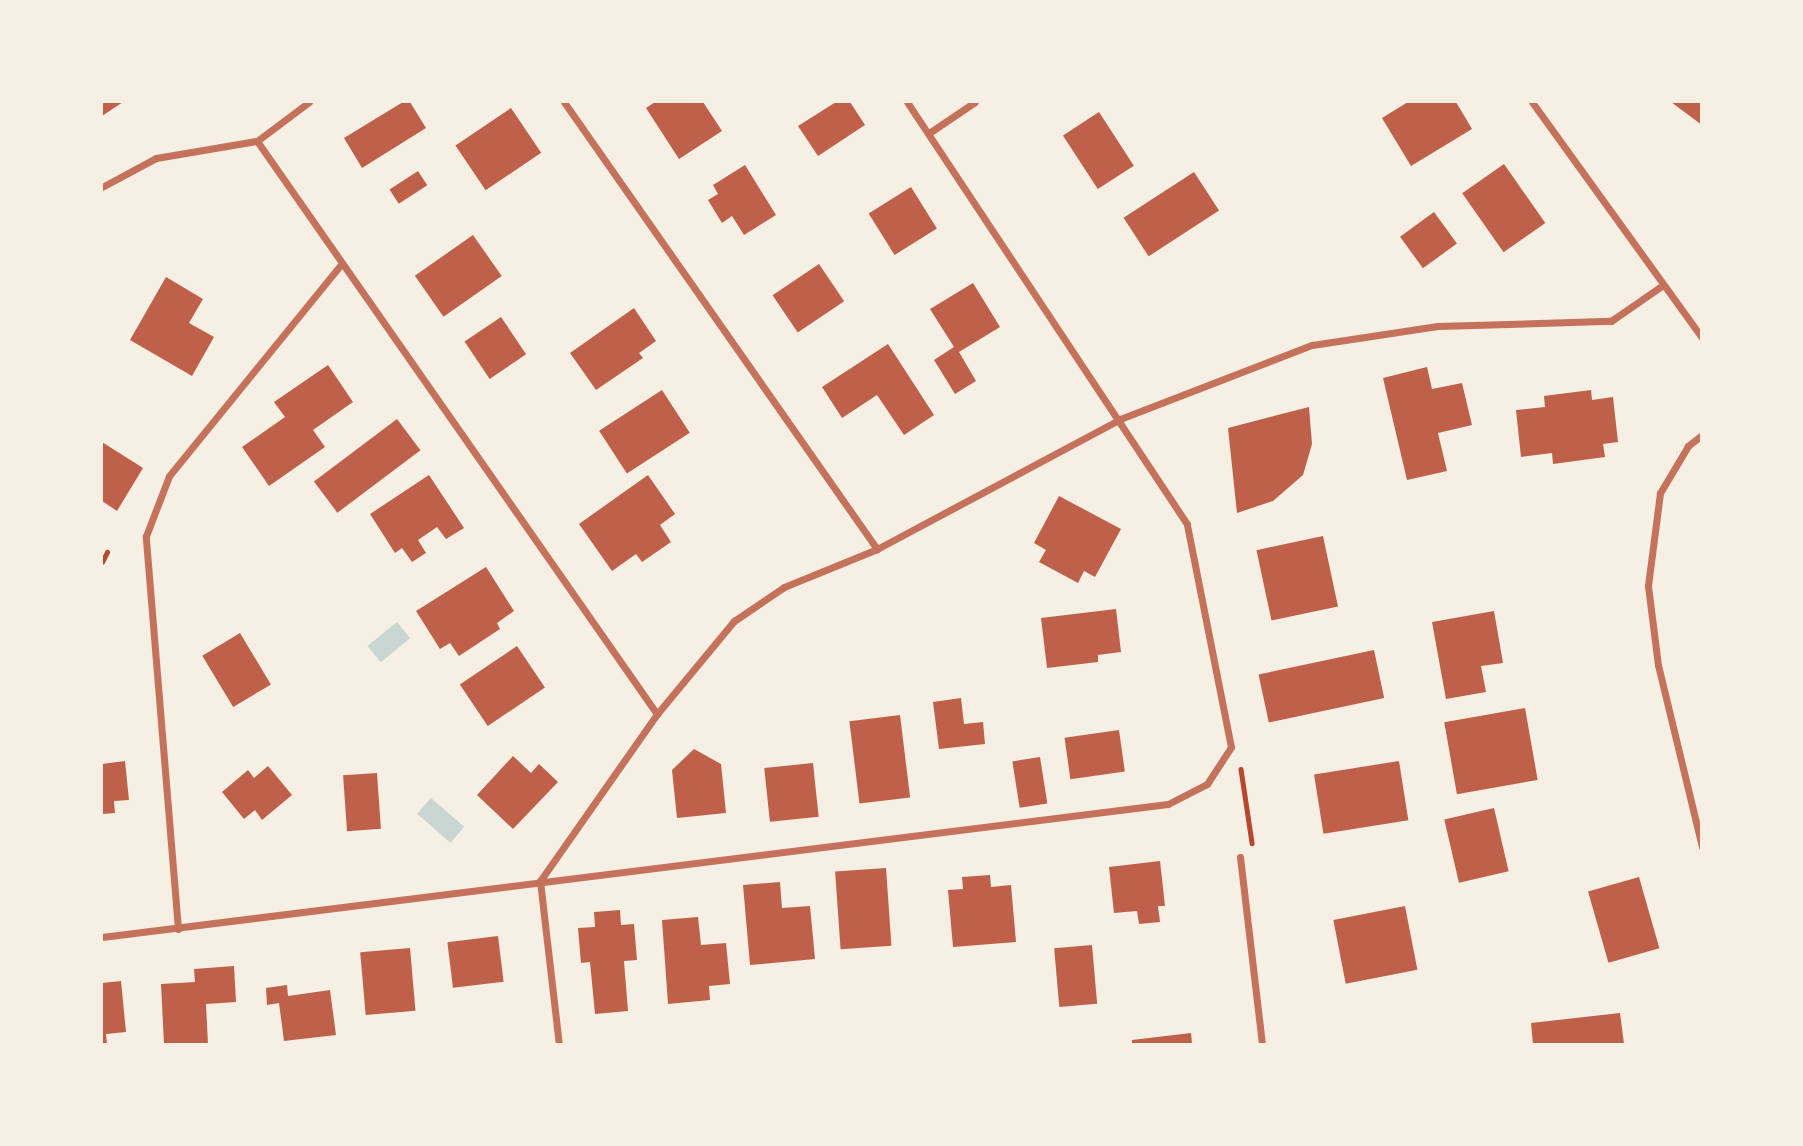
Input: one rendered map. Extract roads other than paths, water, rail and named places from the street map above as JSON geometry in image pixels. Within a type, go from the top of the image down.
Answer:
[{"type":"street","points":[[102,187],[156,158],[257,141],[309,102]]},
{"type":"street","points":[[564,102],[877,549]]},
{"type":"street","points":[[102,937],[1168,804],[1207,784],[1231,747],[1187,524],[1120,419],[906,102]]},
{"type":"street","points":[[929,133],[975,102]]},
{"type":"street","points":[[1532,102],[1702,338]]},
{"type":"street","points":[[257,141],[657,714]]},
{"type":"street","points":[[178,929],[146,536],[169,476],[342,263]]},
{"type":"street","points":[[559,1045],[540,881],[657,714],[734,621],[784,587],[877,549],[1120,419],[1312,345],[1438,326],[1611,321],[1663,285]]},
{"type":"street","points":[[1702,435],[1688,446],[1660,493],[1648,586],[1658,665],[1702,847]]},
{"type":"street","points":[[1240,857],[1262,1045]]}]
